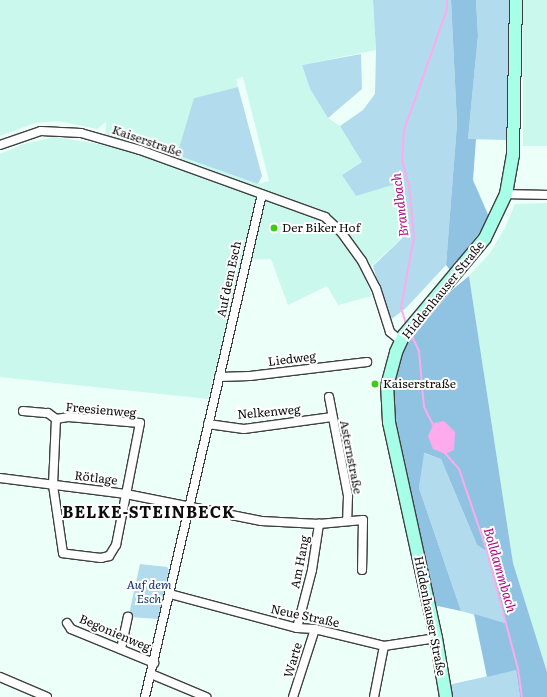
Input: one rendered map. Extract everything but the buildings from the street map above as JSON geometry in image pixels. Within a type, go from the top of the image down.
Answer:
[{"type":"main road","name":"Hiddenhauser Straße","points":[[446,697],[436,638],[388,413],[388,380],[405,334],[481,243],[494,222],[506,194],[513,155],[516,0]]},
{"type":"street","name":"Kaiserstraße","points":[[0,145],[41,131],[81,133],[140,150],[314,212],[334,225],[370,275],[387,327],[405,334]]},
{"type":"street","name":"Auf dem Esch","points":[[145,697],[262,194]]},
{"type":"street","points":[[506,194],[547,195]]},
{"type":"street","name":"Liedweg","points":[[219,377],[250,376],[367,362]]},
{"type":"street","name":"Asternstraße","points":[[329,397],[347,489],[347,520]]},
{"type":"street","points":[[23,411],[48,413],[56,419]]},
{"type":"street","name":"Freesienweg","points":[[68,417],[140,423],[116,545],[109,556],[101,558],[63,553],[53,485],[56,419],[68,417]]},
{"type":"street","name":"Nelkenweg","points":[[208,424],[244,429],[332,417]]},
{"type":"street","name":"Rötlage","points":[[0,478],[126,494],[189,508],[261,521],[319,524],[347,520]]},
{"type":"street","points":[[347,520],[363,520],[362,570]]},
{"type":"street","name":"Am Hang","points":[[297,628],[312,570],[319,524]]},
{"type":"street","name":"Neue Straße","points":[[170,594],[297,628],[315,629],[384,646],[436,638]]},
{"type":"street","points":[[121,649],[128,617]]},
{"type":"street","name":"Begonienweg","points":[[67,624],[71,629],[154,663]]},
{"type":"street","name":"Warte","points":[[293,697],[315,629]]},
{"type":"street","points":[[374,697],[384,646]]},
{"type":"street","points":[[151,674],[206,697]]},
{"type":"street","points":[[0,677],[47,697]]},
{"type":"green space","points":[[0,0],[373,0],[376,50],[302,65],[310,89],[328,118],[340,126],[362,162],[342,175],[356,196],[403,182],[409,232],[363,274],[372,296],[338,305],[327,286],[288,305],[271,259],[242,260],[208,399],[0,377],[0,154],[24,144],[54,137],[105,145],[106,122],[97,129],[59,121],[35,123],[0,136]],"holes":[[[243,77],[269,181],[258,184],[194,98],[238,87],[236,79]]]},
{"type":"green space","points":[[373,0],[451,0],[457,124],[446,265],[406,308],[389,321],[373,266],[409,232],[403,182],[356,196],[342,175],[362,162],[340,126],[363,110],[375,94],[376,50]]},
{"type":"green space","points":[[476,0],[510,0],[507,140],[468,139],[478,36]]},
{"type":"green space","points":[[523,0],[547,0],[547,146],[523,146]]},
{"type":"green space","points":[[361,54],[362,89],[328,118],[310,89],[302,65]]},
{"type":"green space","points":[[238,87],[262,176],[258,184],[177,155],[194,98]]},
{"type":"green space","points":[[547,203],[547,672],[513,563],[469,276],[490,253],[505,228],[515,204]]},
{"type":"green space","points":[[423,453],[441,459],[477,545],[487,550],[505,623],[461,611],[419,488]]},
{"type":"green space","name":"Auf dem Esch","points":[[140,564],[167,567],[169,570],[158,619],[130,617],[129,614]]},
{"type":"green space","points":[[516,670],[520,697],[450,697],[448,685]]},
{"type":"shaded area","points":[[451,0],[476,0],[478,36],[468,139],[476,139],[473,180],[490,219],[450,270],[446,265],[457,124]]},
{"type":"shaded area","points":[[469,276],[513,563],[547,672],[547,697],[520,697],[516,670],[487,677],[474,614],[505,623],[487,551],[477,545],[441,459],[424,453],[419,488],[461,611],[433,605],[393,420],[391,397],[396,364],[409,338],[423,318],[430,316],[452,290]]},
{"type":"shaded area","points":[[444,421],[455,432],[454,450],[445,454],[433,449],[428,436],[434,423]]},
{"type":"waterway","name":"Brandbach","points":[[406,324],[401,308],[414,237],[409,186],[402,160],[404,130],[447,9],[447,0]]},
{"type":"waterway","name":"Brandbach","points":[[411,334],[419,351],[424,407],[434,427]]},
{"type":"waterway","name":"Bolldammbach","points":[[445,453],[459,469],[486,548],[518,669],[522,697]]},
{"type":"place","name":"Der Biker Hof","points":[[274,228]]},
{"type":"place","name":"Kaiserstraße","points":[[375,384]]},
{"type":"district","name":"BELKE-STEINBECK","points":[[149,511]]}]
